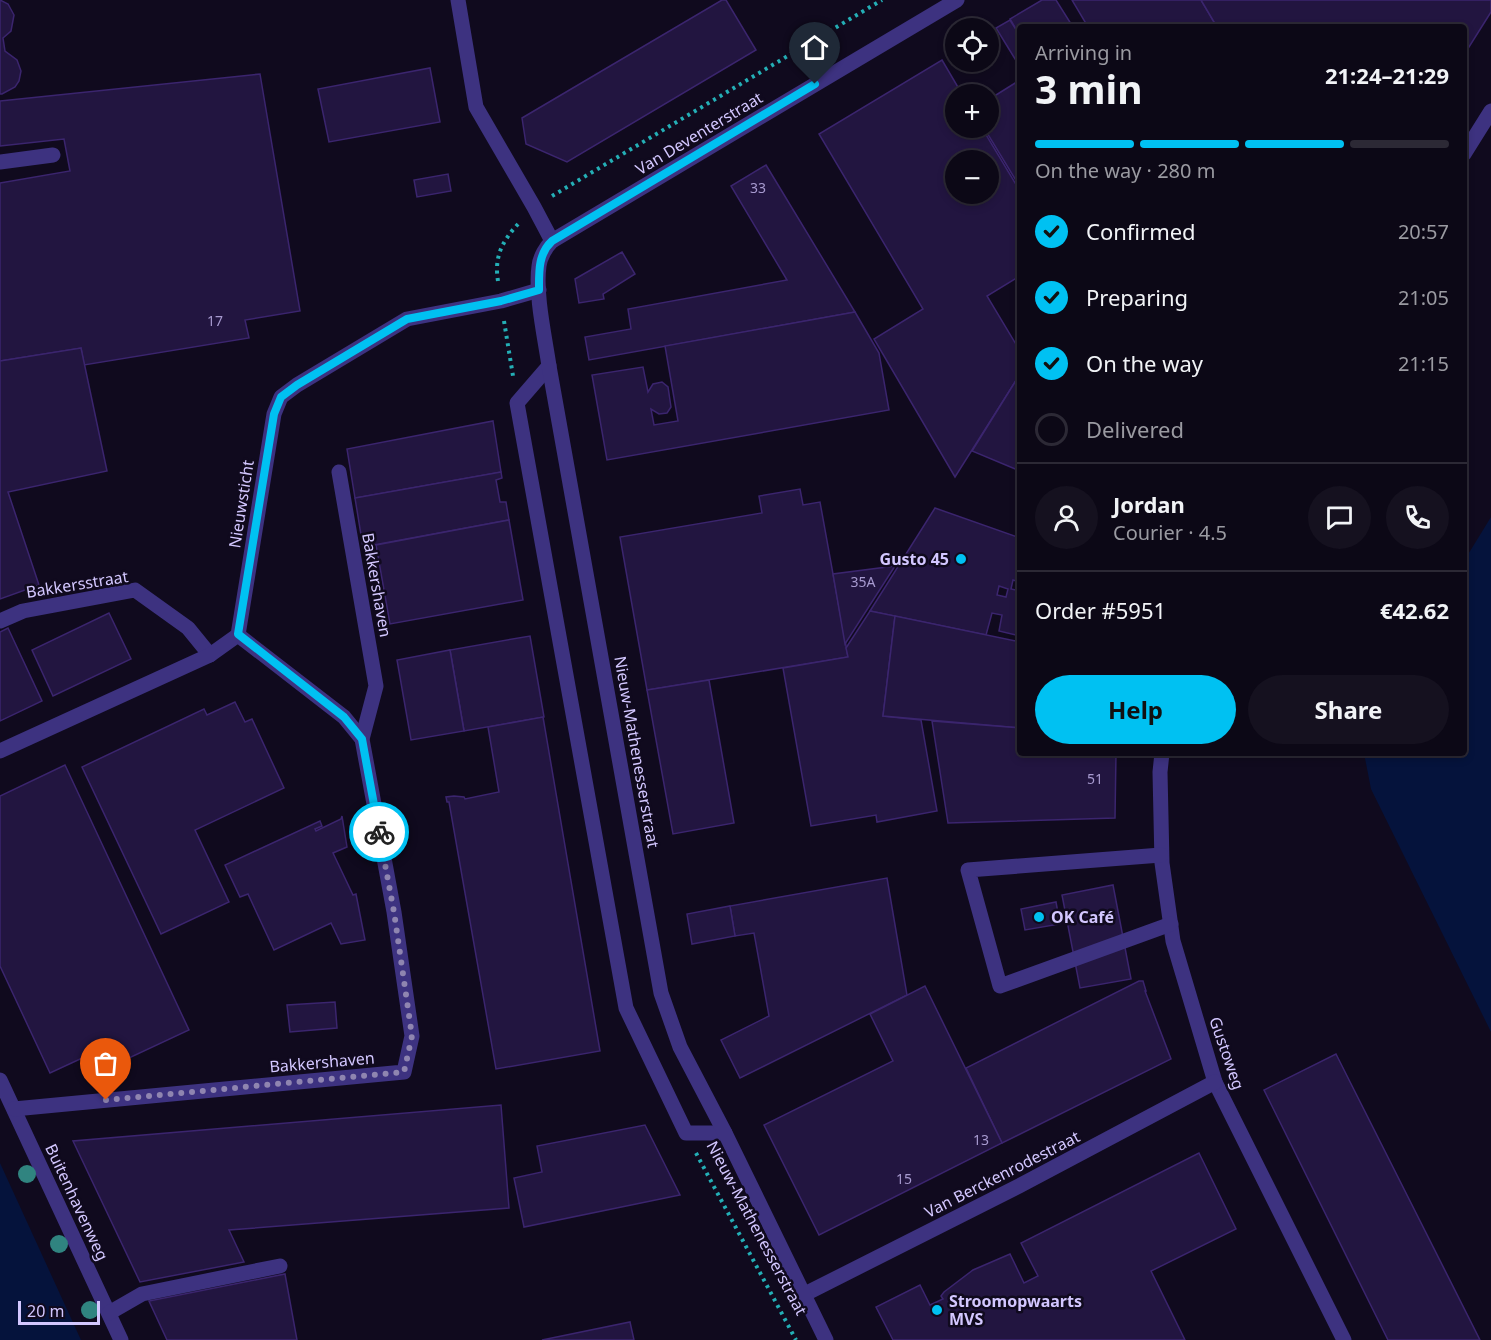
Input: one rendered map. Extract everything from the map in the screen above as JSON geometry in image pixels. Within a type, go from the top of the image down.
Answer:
[{"type":"street","points":[[458,0],[476,107],[552,241]]},
{"type":"street","name":"Van Deventerstraat","points":[[552,241],[957,0]]},
{"type":"street","points":[[1467,149],[1491,111]]},
{"type":"street","points":[[0,162],[53,155]]},
{"type":"street","name":"Nieuw-Mathenesserstraat","points":[[552,241],[546,246],[538,265],[549,366],[661,993],[680,1047],[726,1133],[826,1340]]},
{"type":"street","name":"Nieuwsticht","points":[[238,634],[274,414],[281,397],[407,319],[501,301],[539,290]]},
{"type":"street","points":[[518,403],[549,366]]},
{"type":"street","name":"Nieuw-Mathenesserstraat","points":[[518,403],[626,1008],[686,1133],[726,1133]]},
{"type":"street","name":"Bakkershaven","points":[[14,1109],[404,1072],[412,1036],[394,912],[362,739],[376,686],[339,472]]},
{"type":"street","name":"Bakkersstraat","points":[[0,621],[23,611],[135,590],[188,628],[210,655]]},
{"type":"street","points":[[0,751],[210,655],[238,634]]},
{"type":"street","name":"Bakkershaven","points":[[238,634],[344,717],[362,739]]},
{"type":"street","name":"Gustoweg","points":[[1162,756],[1161,855],[1173,941],[1215,1082],[1344,1340]]},
{"type":"street","points":[[1161,855],[968,870],[1000,986],[1171,924]]},
{"type":"street","name":"Buitenhavenweg","points":[[0,1080],[121,1340]]},
{"type":"street","name":"Van Berckenrodestraat","points":[[803,1295],[1019,1186],[1215,1082]]},
{"type":"street","points":[[109,1313],[142,1294],[280,1266]]},
{"type":"path","name":"Van Deventerstraat","points":[[534,207],[882,0]]},
{"type":"path","points":[[518,403],[496,270],[500,247],[534,207]]},
{"type":"path","name":"Nieuw-Mathenesserstraat","points":[[686,1133],[796,1340]]},
{"type":"water","points":[[1491,517],[1491,1032],[1371,789],[1365,756],[1467,756],[1467,556]]},
{"type":"water","points":[[0,1163],[81,1340],[0,1340]]},
{"type":"building","points":[[0,0],[8,4],[14,15],[11,31],[3,38],[5,51],[17,60],[21,71],[15,87],[2,94],[0,94]]},
{"type":"building","points":[[722,0],[726,0],[756,50],[567,162],[526,144],[522,118]]},
{"type":"building","points":[[1042,0],[1056,0],[1071,24],[1017,24],[1017,31],[1010,19]]},
{"type":"building","points":[[1072,0],[1201,0],[1215,24],[1086,24]]},
{"type":"building","points":[[1201,0],[1491,0],[1491,12],[1467,50],[1467,24],[1215,24]]},
{"type":"building","points":[[1010,20],[1017,31],[1017,62],[999,33],[999,26]]},
{"type":"building","points":[[942,60],[945,72],[949,72],[956,84],[945,84],[945,138],[988,138],[995,150],[945,150],[945,204],[999,204],[999,156],[1017,186],[1017,278],[987,296],[1017,346],[1017,379],[955,477],[874,339],[923,309],[819,134]]},
{"type":"building","points":[[430,68],[440,122],[329,142],[318,89]]},
{"type":"building","points":[[260,74],[300,311],[245,320],[249,338],[84,365],[81,348],[0,361],[0,183],[70,171],[64,139],[0,146],[0,101]]},
{"type":"building","points":[[1017,82],[1017,182],[990,138],[999,138],[999,93]]},
{"type":"building","points":[[766,165],[855,312],[589,360],[585,337],[631,329],[628,309],[787,280],[731,186]]},
{"type":"building","points":[[448,174],[451,191],[417,197],[414,180]]},
{"type":"building","points":[[622,252],[635,274],[603,294],[604,299],[579,303],[575,279]]},
{"type":"building","points":[[855,312],[879,353],[889,410],[607,460],[592,375],[643,367],[648,392],[653,384],[662,382],[668,387],[671,407],[667,413],[659,414],[651,409],[654,425],[678,421],[665,346]]},
{"type":"building","points":[[81,348],[107,471],[8,492],[39,585],[0,599],[0,361]]},
{"type":"building","points":[[1017,379],[1017,470],[972,451]]},
{"type":"building","points":[[493,421],[501,472],[355,498],[347,449]]},
{"type":"building","points":[[501,472],[502,478],[496,480],[500,502],[506,502],[509,520],[363,547],[355,498]]},
{"type":"building","points":[[800,489],[803,505],[820,502],[848,657],[647,690],[620,537],[762,513],[759,496]]},
{"type":"building","name":"Gusto 45","points":[[935,508],[1017,537],[1017,581],[1013,580],[1011,589],[1017,590],[1017,635],[999,631],[1002,615],[992,613],[986,635],[870,611]],"holes":[[[999,586],[1008,589],[1006,597],[997,595]]]},
{"type":"building","points":[[509,520],[523,600],[390,624],[376,545]]},
{"type":"building","points":[[895,566],[845,644],[833,574]]},
{"type":"building","points":[[870,611],[895,616],[883,716],[921,720],[937,811],[877,822],[876,815],[811,826],[783,668],[848,657],[846,648]]},
{"type":"building","points":[[109,613],[131,659],[53,696],[32,650]]},
{"type":"building","points":[[895,616],[1017,641],[1017,728],[883,716]]},
{"type":"building","points":[[8,628],[42,701],[0,721],[0,632]]},
{"type":"building","points":[[530,636],[544,717],[464,731],[450,650]]},
{"type":"building","points":[[450,650],[464,731],[411,740],[397,660]]},
{"type":"building","points":[[709,680],[734,823],[673,834],[647,690]]},
{"type":"building","points":[[235,702],[245,722],[252,719],[284,788],[195,830],[229,902],[161,934],[82,767],[204,709],[207,715]]},
{"type":"building","points":[[543,717],[600,1051],[496,1069],[449,802],[446,797],[464,797],[465,799],[499,792],[488,727]]},
{"type":"building","points":[[932,721],[1017,728],[1017,756],[1116,756],[1115,818],[948,823]]},
{"type":"building","points":[[65,765],[189,1030],[114,1065],[106,1047],[50,1073],[0,966],[0,796]]},
{"type":"building","points":[[342,816],[347,847],[333,853],[353,895],[356,894],[365,940],[341,944],[331,923],[274,950],[248,894],[240,897],[225,865],[320,821],[322,826],[315,829],[316,831],[341,819]]},
{"type":"building","points":[[887,878],[907,995],[740,1078],[721,1040],[769,1016],[754,933],[735,936],[730,906]]},
{"type":"building","points":[[1113,885],[1131,979],[1080,988],[1062,895]]},
{"type":"building","points":[[1056,902],[1060,924],[1025,930],[1021,909]]},
{"type":"building","points":[[730,906],[735,936],[692,944],[687,914]]},
{"type":"building","points":[[1143,981],[1171,1059],[1002,1143],[966,1068]]},
{"type":"building","points":[[925,986],[1002,1143],[819,1235],[764,1125],[893,1061],[870,1014]]},
{"type":"building","points":[[335,1002],[337,1028],[290,1032],[287,1005]]},
{"type":"building","points":[[1336,1054],[1480,1340],[1388,1340],[1264,1090]]},
{"type":"building","points":[[501,1105],[509,1208],[229,1230],[244,1262],[140,1282],[73,1141]]},
{"type":"building","points":[[645,1125],[680,1195],[524,1227],[514,1178],[542,1172],[537,1146]]},
{"type":"building","points":[[1199,1153],[1236,1229],[1151,1271],[1185,1340],[893,1340],[876,1307],[920,1285],[930,1305],[943,1299],[941,1296],[944,1292],[973,1270],[1010,1254],[1024,1283],[1038,1276],[1021,1243]]},
{"type":"building","points":[[285,1274],[297,1340],[167,1340],[149,1301]]},
{"type":"building","points":[[630,1322],[634,1340],[542,1340]]},
{"type":"way so far","points":[[106,1100],[404,1072],[412,1036],[394,912],[379,832]]},
{"type":"place","name":"Gusto 45","points":[[961,559]]},
{"type":"place","name":"OK Café","points":[[1039,917]]},
{"type":"place","name":"Stroomopwaarts MVS","points":[[937,1310]]},
{"type":"route","points":[[379,832],[362,739],[344,717],[238,634],[274,414],[281,397],[407,319],[501,301],[539,290],[538,265],[546,246],[552,241],[815,84]]}]
